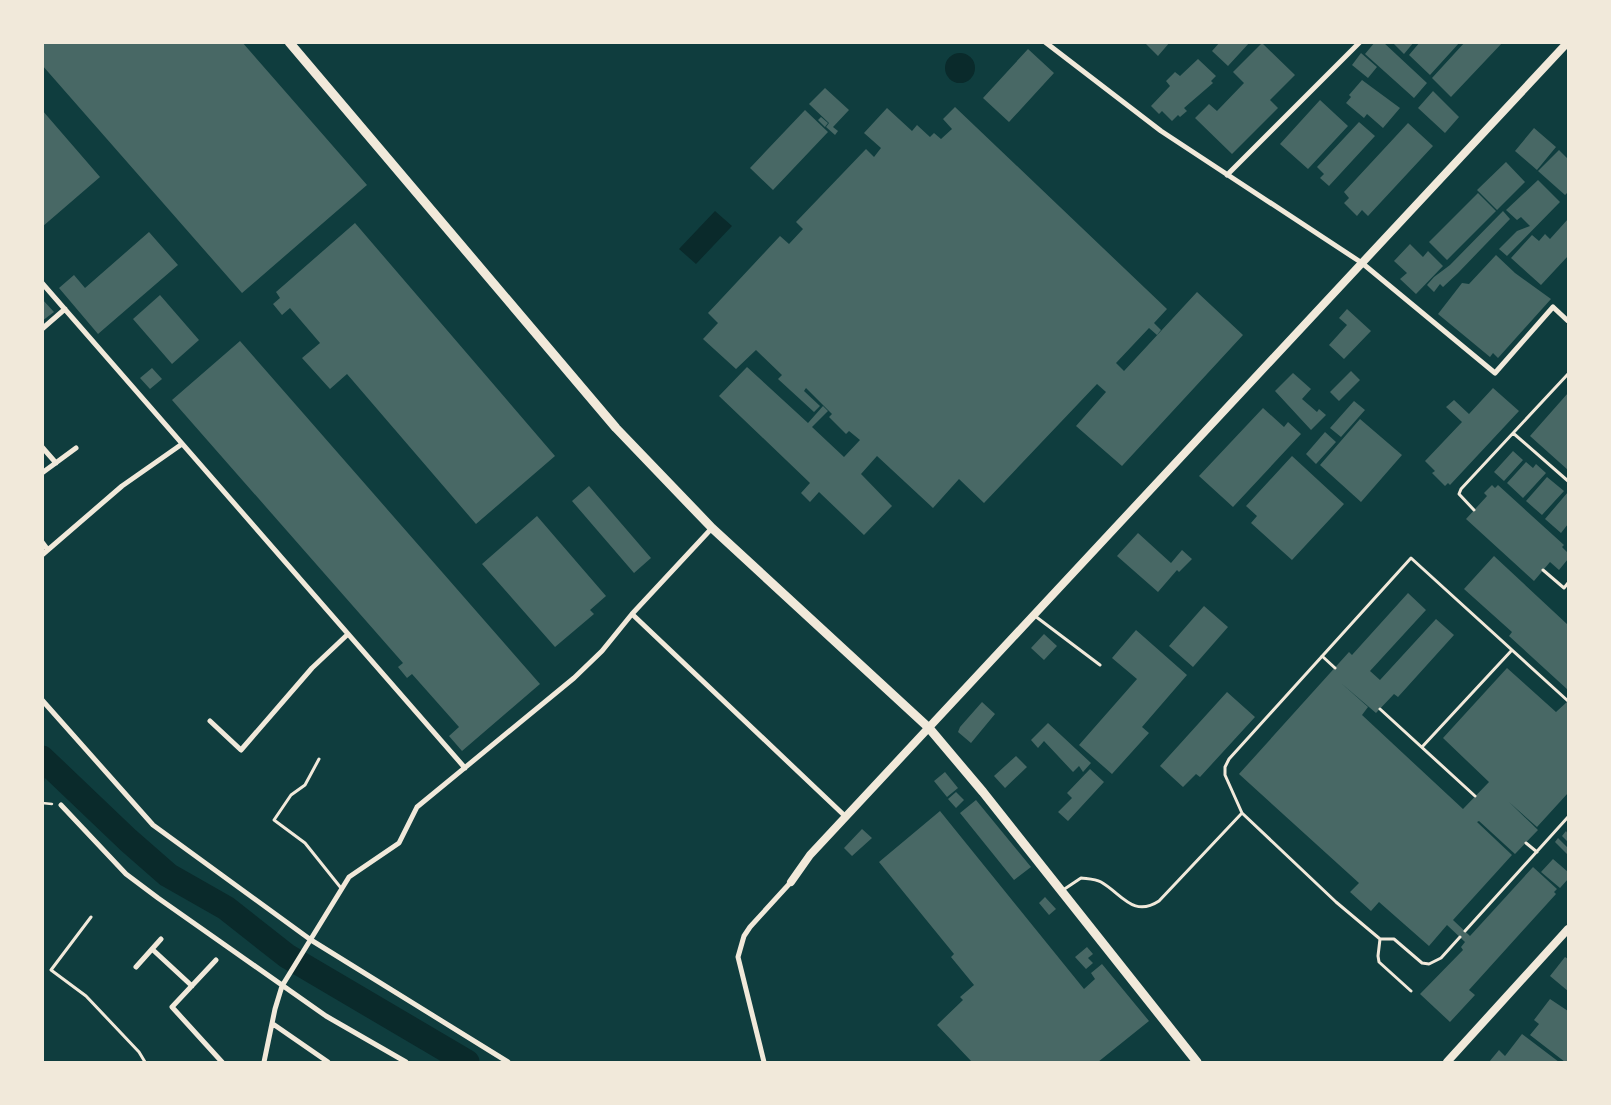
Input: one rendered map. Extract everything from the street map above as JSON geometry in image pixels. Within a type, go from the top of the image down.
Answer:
[{"type":"main road","points":[[289,42],[616,428],[712,528],[929,728],[984,792],[1063,890],[1197,1062]]},
{"type":"street","points":[[1045,42],[1162,131],[1362,263],[1495,373],[1553,307],[1568,321]]},
{"type":"street","points":[[1228,175],[1360,42]]},
{"type":"street","points":[[764,1062],[738,957],[744,936],[750,927],[791,882],[810,855],[1568,42]]},
{"type":"street","points":[[42,283],[347,636],[465,768]]},
{"type":"street","points":[[42,329],[65,309]]},
{"type":"street","points":[[42,555],[122,486],[182,444]]},
{"type":"street","points":[[42,447],[56,463]]},
{"type":"street","points":[[42,473],[76,448]]},
{"type":"street","points":[[264,1062],[273,1024],[274,1009],[282,986],[348,877],[399,843],[417,808],[574,678],[602,651],[632,614],[712,528]]},
{"type":"street","points":[[42,542],[48,550]]},
{"type":"street","points":[[632,614],[846,817]]},
{"type":"street","points":[[210,721],[241,750],[312,668],[347,636]]},
{"type":"street","points":[[42,700],[153,825],[311,940],[508,1062]]},
{"type":"street","points":[[61,805],[126,874],[326,1016],[406,1062]]},
{"type":"street","points":[[1447,1062],[1568,929]]},
{"type":"street","points":[[136,967],[161,939]]},
{"type":"street","points":[[152,949],[192,986]]},
{"type":"street","points":[[216,960],[172,1007],[222,1062]]},
{"type":"street","points":[[273,1024],[328,1062]]},
{"type":"lane","points":[[1474,510],[1461,499],[1459,494],[1461,489],[1568,374]]},
{"type":"lane","points":[[1513,433],[1568,481]]},
{"type":"lane","points":[[1460,937],[1441,958],[1429,964],[1422,963],[1394,939],[1380,939],[1336,902],[1242,813],[1225,774],[1225,767],[1229,759],[1411,558],[1568,701]]},
{"type":"lane","points":[[1543,570],[1564,588],[1568,583]]},
{"type":"lane","points":[[1034,615],[1100,665]]},
{"type":"lane","points":[[1422,747],[1512,650]]},
{"type":"lane","points":[[1322,656],[1335,668]]},
{"type":"lane","points":[[1380,709],[1475,796]]},
{"type":"lane","points":[[319,759],[305,785],[291,794],[274,820],[305,843],[341,888]]},
{"type":"lane","points":[[1063,890],[1081,878],[1098,880],[1128,903],[1141,908],[1152,906],[1159,901],[1242,813]]},
{"type":"lane","points":[[1465,931],[1568,818]]},
{"type":"lane","points":[[1526,842],[1537,852]]},
{"type":"lane","points":[[91,917],[51,970],[86,996],[139,1052],[145,1062]]},
{"type":"lane","points":[[1380,939],[1379,962],[1411,991]]},
{"type":"path","points":[[42,802],[52,804]]},
{"type":"water","points":[[960,53],[966,54],[974,62],[974,74],[966,82],[960,83],[954,82],[946,74],[945,68],[946,62],[954,54]]},
{"type":"water","points":[[715,211],[732,226],[696,264],[679,249]]},
{"type":"building","points":[[42,42],[242,42],[367,185],[242,293],[42,65]]},
{"type":"building","points":[[1144,42],[1170,42],[1158,56]]},
{"type":"building","points":[[1220,42],[1250,42],[1228,66],[1212,51]]},
{"type":"building","points":[[1375,42],[1383,42],[1427,83],[1414,98],[1365,54]]},
{"type":"building","points":[[1392,42],[1414,42],[1404,54]]},
{"type":"building","points":[[1420,42],[1460,42],[1430,75],[1409,55]]},
{"type":"building","points":[[1465,42],[1503,42],[1451,97],[1432,78]]},
{"type":"building","points":[[1262,43],[1295,75],[1270,100],[1278,108],[1232,154],[1195,118],[1209,104],[1217,111],[1244,83],[1233,72]]},
{"type":"building","points":[[1028,49],[1054,73],[1009,122],[983,98]]},
{"type":"building","points":[[1361,53],[1377,67],[1368,78],[1352,65]]},
{"type":"building","points":[[1198,59],[1216,76],[1211,81],[1213,83],[1184,108],[1187,111],[1180,117],[1178,115],[1172,121],[1162,111],[1159,114],[1151,106],[1170,86],[1166,81],[1175,72],[1180,76]]},
{"type":"building","points":[[1362,80],[1400,108],[1383,128],[1367,114],[1364,118],[1346,103],[1351,97],[1349,95]]},
{"type":"building","points":[[825,88],[849,110],[833,127],[838,131],[835,135],[826,127],[829,123],[809,104]]},
{"type":"building","points":[[1433,91],[1459,117],[1445,133],[1418,108]]},
{"type":"building","points":[[1320,100],[1348,126],[1308,169],[1280,144]]},
{"type":"building","points":[[955,107],[1167,309],[1154,323],[1161,330],[1157,335],[1149,328],[1116,363],[1124,371],[1197,292],[1243,335],[1122,466],[1076,426],[1106,392],[1097,384],[984,503],[959,479],[933,508],[877,456],[861,474],[892,506],[864,535],[819,492],[810,502],[801,493],[810,483],[719,396],[747,367],[808,423],[823,406],[828,411],[812,427],[844,457],[860,440],[849,431],[846,434],[829,417],[832,414],[806,388],[804,391],[820,406],[814,412],[778,379],[782,375],[756,350],[736,369],[703,339],[718,323],[708,313],[780,236],[789,244],[803,229],[796,222],[866,149],[874,157],[881,148],[864,133],[887,108],[912,131],[917,125],[930,137],[934,133],[941,139],[952,129],[943,119]]},
{"type":"building","points":[[42,110],[100,177],[42,227]]},
{"type":"building","points":[[805,110],[828,132],[773,190],[750,168]]},
{"type":"building","points":[[821,117],[828,123],[825,127],[818,120]]},
{"type":"building","points":[[1359,122],[1375,136],[1329,186],[1320,178],[1324,174],[1317,167]]},
{"type":"building","points":[[1408,123],[1433,146],[1368,216],[1362,210],[1357,216],[1344,203],[1349,198],[1344,192]]},
{"type":"building","points":[[1534,128],[1556,147],[1537,170],[1515,151]]},
{"type":"building","points":[[1559,150],[1568,159],[1568,192],[1565,195],[1538,171]]},
{"type":"building","points":[[1506,162],[1525,182],[1497,210],[1477,190]]},
{"type":"building","points":[[1538,180],[1560,202],[1507,256],[1499,249],[1517,231],[1530,226],[1521,217],[1517,220],[1506,210]]},
{"type":"building","points":[[1478,193],[1496,211],[1447,260],[1429,242]]},
{"type":"building","points":[[1503,211],[1510,219],[1458,273],[1443,287],[1440,284],[1434,292],[1427,285],[1450,265]]},
{"type":"building","points":[[1568,219],[1568,256],[1541,285],[1511,258],[1532,235],[1539,241],[1545,234],[1550,239]]},
{"type":"building","points":[[355,223],[555,456],[476,524],[347,374],[330,389],[302,358],[320,343],[290,308],[282,315],[273,304],[280,298],[276,292]]},
{"type":"building","points":[[149,232],[178,265],[98,334],[59,288],[74,275],[85,288]]},
{"type":"building","points":[[1410,244],[1423,257],[1428,251],[1443,266],[1416,294],[1400,279],[1407,273],[1394,261]]},
{"type":"building","points":[[1496,255],[1515,273],[1551,299],[1498,358],[1493,353],[1490,357],[1438,314],[1462,283],[1469,284]]},
{"type":"building","points":[[160,295],[199,340],[172,364],[133,319]]},
{"type":"building","points":[[42,299],[54,312],[42,321]]},
{"type":"building","points":[[1347,309],[1371,331],[1344,359],[1329,345],[1347,325],[1339,318]]},
{"type":"building","points":[[240,341],[540,684],[462,751],[449,736],[459,727],[412,674],[407,678],[398,667],[403,663],[172,400]]},
{"type":"building","points":[[152,368],[162,379],[150,389],[140,378]]},
{"type":"building","points":[[1351,371],[1360,380],[1339,401],[1330,392]]},
{"type":"building","points":[[1293,373],[1311,389],[1302,399],[1317,412],[1319,409],[1326,415],[1311,430],[1275,391]]},
{"type":"building","points":[[1493,388],[1519,411],[1450,485],[1448,483],[1445,486],[1432,473],[1435,471],[1425,461],[1462,422],[1446,407],[1454,400],[1469,414]]},
{"type":"building","points":[[1568,393],[1568,470],[1530,436]]},
{"type":"building","points":[[1354,401],[1365,410],[1341,437],[1330,428]]},
{"type":"building","points":[[1263,408],[1284,427],[1288,422],[1301,434],[1233,507],[1199,476]]},
{"type":"building","points":[[1360,419],[1402,455],[1361,502],[1320,465]]},
{"type":"building","points":[[1325,432],[1336,442],[1316,464],[1306,454]]},
{"type":"building","points":[[1513,451],[1523,460],[1504,481],[1494,472]]},
{"type":"building","points":[[1292,456],[1344,504],[1292,560],[1251,523],[1257,516],[1246,506]]},
{"type":"building","points":[[1526,462],[1533,468],[1536,464],[1546,473],[1523,498],[1507,483]]},
{"type":"building","points":[[1547,477],[1564,491],[1542,515],[1526,501]]},
{"type":"building","points":[[1492,485],[1495,488],[1498,485],[1564,545],[1562,547],[1568,553],[1568,559],[1559,570],[1550,562],[1534,581],[1466,519],[1487,496],[1484,493]]},
{"type":"building","points":[[589,486],[651,558],[634,573],[572,501]]},
{"type":"building","points":[[1568,492],[1568,524],[1561,533],[1545,519]]},
{"type":"building","points":[[537,516],[606,596],[590,610],[594,614],[555,647],[482,564]]},
{"type":"building","points":[[1138,533],[1171,563],[1182,550],[1192,559],[1179,572],[1177,570],[1158,592],[1117,556]]},
{"type":"building","points":[[1494,556],[1568,625],[1568,690],[1509,636],[1512,632],[1464,589]]},
{"type":"building","points":[[1408,593],[1426,610],[1370,671],[1380,680],[1436,619],[1454,635],[1398,697],[1394,694],[1376,713],[1341,683],[1368,707],[1362,715],[1463,809],[1489,782],[1443,738],[1507,668],[1556,712],[1568,701],[1568,793],[1537,827],[1509,802],[1538,830],[1515,854],[1479,821],[1477,822],[1512,855],[1453,920],[1470,936],[1533,867],[1557,889],[1554,892],[1556,894],[1469,990],[1475,995],[1450,1022],[1420,994],[1463,950],[1461,947],[1465,942],[1447,925],[1429,946],[1379,902],[1371,911],[1350,892],[1359,883],[1239,774],[1349,652],[1352,655]]},
{"type":"building","points":[[1204,606],[1228,627],[1193,667],[1169,646]]},
{"type":"building","points":[[1136,630],[1187,675],[1142,727],[1149,733],[1112,774],[1079,745],[1137,679],[1112,658]]},
{"type":"building","points":[[1044,634],[1057,646],[1044,660],[1031,648]]},
{"type":"building","points":[[1227,692],[1255,717],[1200,777],[1196,774],[1183,787],[1160,766]]},
{"type":"building","points":[[982,702],[995,714],[971,743],[958,732],[960,727]]},
{"type":"building","points":[[1048,723],[1091,763],[1083,772],[1079,766],[1073,772],[1044,741],[1038,748],[1031,740]]},
{"type":"building","points":[[1016,756],[1027,767],[1005,788],[994,776]]},
{"type":"building","points":[[1090,769],[1104,782],[1068,821],[1058,812],[1072,798],[1067,793]]},
{"type":"building","points":[[945,772],[958,788],[947,797],[934,781]]},
{"type":"building","points":[[956,792],[964,800],[956,808],[948,799]]},
{"type":"building","points":[[976,800],[1031,867],[1014,880],[960,813]]},
{"type":"building","points":[[940,811],[1084,989],[1095,979],[1091,973],[1102,964],[1149,1021],[1098,1062],[972,1062],[937,1025],[963,1000],[960,997],[974,985],[951,957],[954,954],[879,862]]},
{"type":"building","points":[[862,829],[872,838],[852,856],[844,848]]},
{"type":"building","points":[[1566,831],[1568,834],[1568,842],[1562,836]]},
{"type":"building","points":[[1558,838],[1568,848],[1568,855],[1555,842]]},
{"type":"building","points":[[1553,859],[1568,872],[1568,879],[1560,888],[1541,872]]},
{"type":"building","points":[[1045,897],[1056,909],[1049,915],[1039,903]]},
{"type":"building","points":[[1087,947],[1093,954],[1088,958],[1093,963],[1086,969],[1075,957]]},
{"type":"building","points":[[1565,957],[1568,959],[1568,991],[1550,976]]},
{"type":"building","points":[[1550,999],[1568,1011],[1568,1062],[1565,1062],[1530,1035],[1539,1024],[1534,1020]]},
{"type":"building","points":[[1522,1034],[1559,1062],[1489,1062],[1499,1050],[1505,1056]]},
{"type":"waterway","points":[[42,758],[128,840],[168,875],[226,908],[287,956],[467,1062]]},
{"type":"waterway","points":[[42,781],[45,761]]}]
